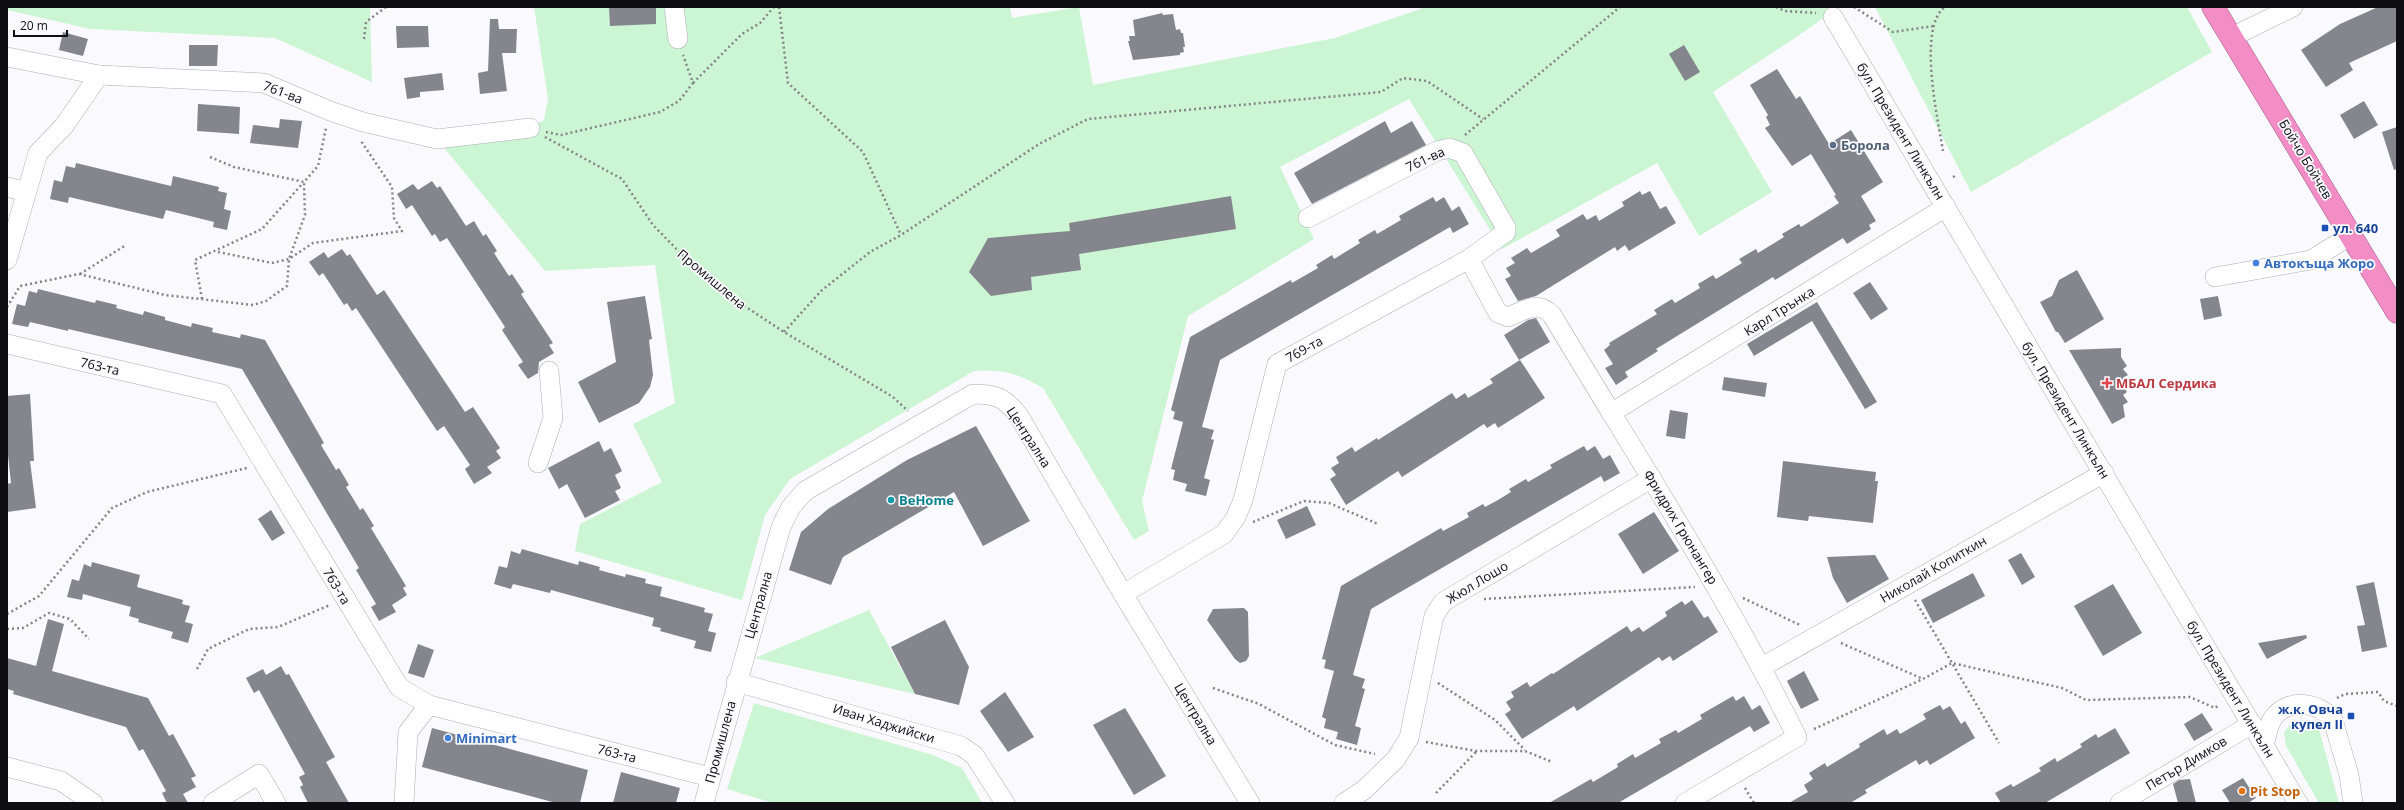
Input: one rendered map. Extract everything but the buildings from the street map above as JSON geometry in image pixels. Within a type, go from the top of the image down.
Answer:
[{"type":"highway","name":"Бойчо Бойчев","points":[[2213,7],[2397,312]]},
{"type":"street","points":[[674,7],[678,39]]},
{"type":"street","points":[[2232,38],[2288,8]]},
{"type":"street","name":"бул. Президент Линкълн","points":[[1833,17],[2298,803]]},
{"type":"street","name":"761-ва","points":[[7,57],[99,75],[264,83],[330,111],[363,122],[437,139],[530,128]]},
{"type":"street","points":[[7,260],[38,153],[64,126],[99,75]]},
{"type":"street","name":"761-ва","points":[[1308,218],[1437,151],[1449,148],[1463,154],[1506,228],[1506,232],[1501,238],[1469,259]]},
{"type":"street","points":[[7,187],[26,192]]},
{"type":"street","name":"Карл Трънка","points":[[1611,413],[1946,207]]},
{"type":"street","points":[[2216,277],[2311,260],[2351,235]]},
{"type":"street","name":"Фридрих Грюнангер","points":[[1469,259],[1498,313],[1508,317],[1536,306],[1546,308],[1552,315],[1716,585],[1762,667],[1797,736]]},
{"type":"street","name":"769-та","points":[[1224,534],[1236,517],[1243,500],[1277,364],[1469,259]]},
{"type":"street","name":"763-та","points":[[7,344],[222,394],[399,687],[428,705],[710,777]]},
{"type":"street","points":[[538,463],[553,418],[549,371]]},
{"type":"street","name":"Централна","points":[[736,682],[781,526],[800,496],[805,491],[973,394],[993,394],[1009,403],[1019,416],[1123,594],[1250,803]]},
{"type":"street","name":"Николай Копиткин","points":[[1762,667],[2104,473]]},
{"type":"street","name":"Жюл Лошо","points":[[1344,803],[1364,790],[1396,759],[1409,738],[1434,616],[1443,602],[1652,478]]},
{"type":"street","points":[[1123,594],[1224,534]]},
{"type":"street","name":"Промишлена","points":[[704,803],[736,682]]},
{"type":"street","name":"Иван Хаджийски","points":[[736,682],[961,746],[974,755],[1005,803]]},
{"type":"street","points":[[2264,745],[2270,724],[2280,711],[2294,705],[2303,704],[2320,708],[2333,720],[2349,775],[2353,803]]},
{"type":"street","points":[[404,803],[408,732],[428,705]]},
{"type":"street","name":"Петър Димков","points":[[2120,803],[2252,724]]},
{"type":"street","points":[[1685,803],[1797,736]]},
{"type":"street","points":[[7,767],[61,781],[93,803]]},
{"type":"street","points":[[213,803],[259,774],[276,803]]},
{"type":"path","points":[[364,39],[366,22],[386,7]]},
{"type":"path","points":[[530,128],[561,134],[660,112],[679,101],[693,83],[742,34],[760,23],[774,7]]},
{"type":"path","points":[[779,7],[788,84],[863,152],[901,235]]},
{"type":"path","points":[[1449,148],[1620,7]]},
{"type":"path","points":[[1776,7],[1785,10],[1823,13],[1833,17]]},
{"type":"path","points":[[1854,7],[1893,32],[1934,26]]},
{"type":"path","points":[[1943,151],[1929,58],[1934,26],[1942,10],[1946,7]]},
{"type":"path","points":[[678,39],[693,83]]},
{"type":"path","points":[[784,332],[821,291],[870,252],[901,235],[1039,144],[1088,119],[1381,92],[1403,78],[1428,81],[1483,119]]},
{"type":"path","points":[[202,299],[196,260],[218,252],[262,229],[318,166],[330,111]]},
{"type":"path","name":"Промишлена","points":[[530,128],[622,179],[653,225],[694,267],[737,301],[784,332],[893,397]]},
{"type":"path","points":[[218,252],[272,263],[289,259],[313,243],[402,231],[394,218],[392,187],[359,139]]},
{"type":"path","points":[[210,157],[234,167],[304,182]]},
{"type":"path","points":[[1953,177],[1957,175]]},
{"type":"path","points":[[79,274],[165,295],[253,305],[266,301],[287,286],[289,259],[305,215],[304,182]]},
{"type":"path","points":[[7,307],[20,286],[79,274],[126,245]]},
{"type":"path","points":[[7,614],[39,596],[112,508],[147,492],[265,464]]},
{"type":"path","points":[[1224,534],[1304,501],[1329,503],[1378,524]]},
{"type":"path","points":[[1906,584],[1999,743]]},
{"type":"path","points":[[1482,600],[1716,585],[1820,634],[1923,679]]},
{"type":"path","points":[[197,669],[208,650],[249,629],[278,627],[345,599]]},
{"type":"path","points":[[7,629],[23,628],[49,613],[70,619],[89,639]]},
{"type":"path","points":[[1797,736],[1923,679],[1952,663],[2062,688],[2086,700],[2190,697],[2215,708]]},
{"type":"path","points":[[1422,673],[1495,720],[1525,751]]},
{"type":"path","points":[[1213,688],[1259,704],[1335,745],[1396,759]]},
{"type":"path","points":[[2320,708],[2345,694],[2378,692],[2384,701],[2397,706]]},
{"type":"path","points":[[1409,738],[1476,751],[1525,751],[1552,762]]},
{"type":"path","points":[[1436,793],[1476,751]]},
{"type":"green space","points":[[7,7],[370,7],[372,82],[275,38],[90,29],[7,10]]},
{"type":"green space","points":[[534,7],[1010,7],[1012,18],[1079,7],[1093,85],[1335,38],[1426,7],[1839,7],[1713,92],[1772,192],[1699,236],[1657,163],[1502,249],[1409,99],[1280,167],[1314,239],[1188,316],[1142,501],[1149,531],[1134,540],[1043,388],[1024,378],[1010,373],[974,371],[790,479],[765,515],[742,600],[575,551],[580,524],[662,482],[633,424],[675,403],[655,265],[545,271],[437,139],[530,128],[544,120],[548,99]]},
{"type":"green space","points":[[1875,7],[2187,7],[2212,52],[1971,192]]},
{"type":"green space","points":[[869,610],[915,694],[755,658]]},
{"type":"green space","points":[[754,703],[933,755],[962,768],[982,803],[773,803],[727,789]]},
{"type":"green space","points":[[2303,720],[2312,722],[2319,729],[2339,803],[2319,803],[2286,746],[2284,732],[2290,725]]},
{"type":"place","name":"Борола","points":[[1833,145]]},
{"type":"place","name":"ул. 640","points":[[2325,228]]},
{"type":"place","name":"Автокъща Жоро","points":[[2256,263]]},
{"type":"place","name":"МБАЛ Сердика","points":[[2107,383]]},
{"type":"place","name":"BeHome","points":[[891,500]]},
{"type":"place","name":"ж.к. Овча купел II","points":[[2351,716]]},
{"type":"place","name":"Minimart","points":[[448,738]]},
{"type":"place","name":"Pit Stop","points":[[2242,791]]}]
